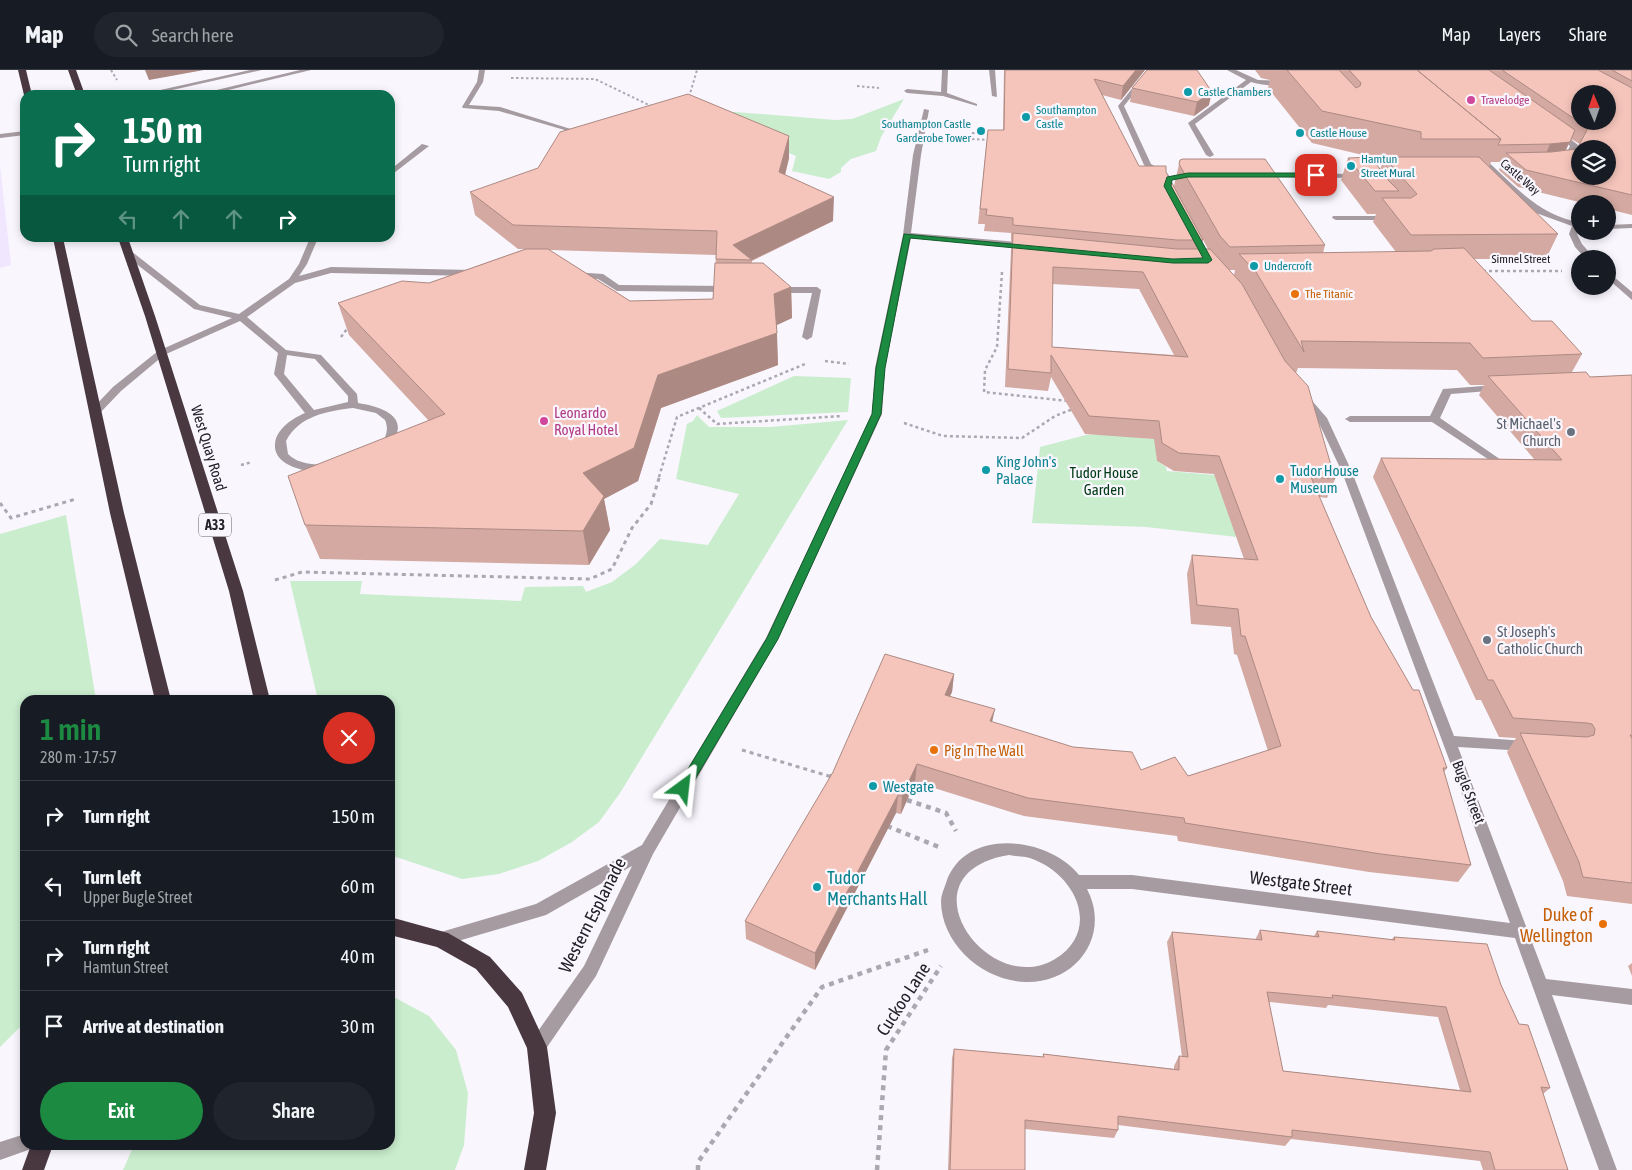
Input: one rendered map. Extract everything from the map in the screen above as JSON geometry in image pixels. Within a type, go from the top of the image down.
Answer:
[{"type":"highway","points":[[22,70],[27,90]]},
{"type":"highway","points":[[72,70],[79,90]]},
{"type":"highway","points":[[59,242],[117,513],[162,695]]},
{"type":"highway","name":"West Quay Road","points":[[124,242],[236,591],[261,695]]},
{"type":"highway","points":[[395,927],[441,939],[483,963],[515,1000],[537,1047],[545,1112],[536,1170]]},
{"type":"highway","points":[[33,1170],[40,1150]]},
{"type":"street","points":[[164,90],[258,70]]},
{"type":"street","points":[[221,90],[308,70]]},
{"type":"street","points":[[480,70],[480,82],[465,107],[500,109],[570,130]]},
{"type":"street","points":[[944,94],[945,70]]},
{"type":"street","points":[[992,70],[995,96]]},
{"type":"street","points":[[1150,70],[1121,106],[1148,165],[1168,182]]},
{"type":"street","points":[[1230,70],[1250,80],[1270,84],[1290,83]]},
{"type":"street","points":[[1210,155],[1191,123],[1250,80]]},
{"type":"street","points":[[907,91],[944,94],[975,105]]},
{"type":"street","points":[[935,99],[944,94]]},
{"type":"street","name":"Western Esplanade","points":[[537,1047],[590,971],[647,850],[710,740],[772,639],[877,414],[880,368],[907,235],[917,154],[926,110]]},
{"type":"street","points":[[1551,129],[1574,145],[1566,162],[1558,163]]},
{"type":"street","points":[[0,136],[20,134]]},
{"type":"street","points":[[395,170],[426,146]]},
{"type":"street","name":"Castle Way","points":[[1474,153],[1539,211],[1571,222]]},
{"type":"street","points":[[1488,166],[1497,166]]},
{"type":"street","points":[[1247,175],[1368,176]]},
{"type":"street","points":[[1491,176],[1500,176]]},
{"type":"street","points":[[1336,218],[1402,218]]},
{"type":"street","points":[[1616,227],[1632,226]]},
{"type":"street","points":[[907,235],[1034,247]]},
{"type":"street","points":[[292,281],[303,264],[312,242]]},
{"type":"street","points":[[128,253],[197,307],[241,317],[283,352],[318,357],[353,396],[353,405]]},
{"type":"street","points":[[96,411],[117,389],[161,352],[241,317],[292,281],[331,270],[481,273]]},
{"type":"street","points":[[560,275],[600,276],[617,288],[741,290]]},
{"type":"street","points":[[1616,282],[1632,297]]},
{"type":"street","points":[[760,290],[818,290],[807,337]]},
{"type":"street","points":[[283,352],[279,374],[312,414]]},
{"type":"street","points":[[1434,419],[1447,391],[1509,387]]},
{"type":"street","name":"Bugle Street","points":[[1298,391],[1322,418],[1347,472],[1521,932],[1608,1170]]},
{"type":"street","points":[[353,405],[370,407],[383,412],[391,420],[393,430],[388,441],[377,452],[361,461],[341,467],[322,469],[303,467],[289,462],[282,453],[280,445],[283,436],[289,428],[312,414],[326,409],[353,405]]},
{"type":"street","points":[[1350,419],[1434,419],[1503,466]]},
{"type":"street","points":[[1449,741],[1544,747]]},
{"type":"street","name":"Western Esplanade","points":[[441,939],[540,910],[647,850]]},
{"type":"street","points":[[1029,851],[1048,859],[1063,869],[1076,882],[1085,899],[1089,917],[1086,934],[1078,951],[1064,963],[1044,972],[1020,973],[997,968],[976,956],[959,938],[950,921],[948,903],[951,887],[959,871],[972,860],[989,852],[1029,851]]},
{"type":"street","name":"Westgate Street","points":[[1076,882],[1132,882],[1521,932]]},
{"type":"street","points":[[1540,986],[1632,997]]},
{"type":"street","points":[[0,1151],[20,1145]]},
{"type":"path","points":[[688,102],[697,70]]},
{"type":"path","points":[[504,78],[595,79],[659,110]]},
{"type":"path","points":[[972,133],[991,134]]},
{"type":"path","points":[[972,139],[991,140]]},
{"type":"path","points":[[1005,244],[997,347],[985,370],[984,392],[1069,401]]},
{"type":"path","name":"Simnel Street","points":[[1476,271],[1571,271]]},
{"type":"path","points":[[318,357],[332,349],[354,320]]},
{"type":"path","points":[[824,361],[880,368]]},
{"type":"path","points":[[274,580],[302,572],[590,579],[612,569],[632,528],[652,504],[677,417],[805,363]]},
{"type":"path","points":[[699,408],[717,424],[877,414],[944,436],[1022,438],[1055,416],[1080,407]]},
{"type":"path","points":[[0,503],[11,518],[76,499]]},
{"type":"path","points":[[710,740],[838,779]]},
{"type":"path","points":[[907,800],[946,813],[972,860]]},
{"type":"path","points":[[884,825],[972,860]]},
{"type":"path","points":[[698,1170],[698,1162],[822,987],[959,938]]},
{"type":"path","name":"Cuckoo Lane","points":[[877,1170],[886,1050],[959,938]]},
{"type":"shaded area","points":[[0,165],[11,265],[0,268]]},
{"type":"green space","points":[[904,99],[881,137],[876,151],[851,159],[841,168],[841,172],[829,179],[792,171],[796,156],[703,117],[714,112],[736,112],[835,120],[852,119]]},
{"type":"green space","points":[[794,376],[851,378],[848,412],[721,418],[717,411]]},
{"type":"green space","points":[[697,415],[709,427],[771,427],[848,420],[620,793],[599,822],[572,842],[538,861],[499,874],[462,879],[395,857],[395,695],[317,695],[290,581],[362,581],[360,594],[521,601],[525,587],[583,586],[586,592],[612,582],[636,564],[660,539],[708,545],[739,494],[676,479],[687,424],[693,421]]},
{"type":"green space","name":"Tudor House Garden","points":[[1104,434],[1163,440],[1156,453],[1157,461],[1166,467],[1167,471],[1215,475],[1237,537],[1146,527],[1032,523],[1040,447],[1086,435]]},
{"type":"green space","points":[[66,515],[95,695],[20,695],[20,1027],[0,1047],[0,534]]},
{"type":"green space","points":[[395,998],[429,1016],[456,1050],[468,1093],[464,1145],[455,1170],[123,1170],[132,1150],[395,1150]]},
{"type":"building","points":[[1005,70],[1136,70],[1123,86],[1094,79],[1139,166],[1166,166],[1166,172],[1203,240],[1177,240],[1013,225],[1013,218],[986,215],[987,209],[980,209],[988,130],[1004,130]]},
{"type":"building","points":[[1147,70],[1197,70],[1212,92],[1197,102],[1132,88]]},
{"type":"building","points":[[1287,70],[1339,70],[1356,88],[1361,83],[1349,70],[1417,70],[1501,139],[1421,139],[1421,132],[1322,111]]},
{"type":"building","points":[[1417,70],[1489,70],[1571,127],[1571,130],[1575,130],[1570,142],[1498,145],[1501,139]]},
{"type":"building","points":[[1502,70],[1598,70],[1632,88],[1632,195],[1590,185],[1616,185],[1616,140],[1582,140],[1587,130],[1616,130],[1616,85],[1571,85],[1571,117]]},
{"type":"building","points":[[1612,70],[1632,70],[1632,81]]},
{"type":"building","points":[[688,94],[789,136],[779,172],[834,197],[733,245],[752,260],[716,259],[717,231],[513,225],[470,192],[538,168],[560,132]]},
{"type":"building","points":[[1571,150],[1571,181],[1526,170],[1506,153]]},
{"type":"building","points":[[1371,157],[1399,191],[1375,191],[1348,158]]},
{"type":"building","points":[[1384,157],[1479,157],[1558,234],[1411,235],[1382,198],[1411,198],[1417,194]]},
{"type":"building","points":[[1265,159],[1325,245],[1230,247],[1220,236],[1179,164],[1180,160]]},
{"type":"building","points":[[1013,233],[1177,249],[1210,249],[1242,284],[1285,361],[1308,386],[1335,479],[1311,477],[1371,617],[1413,690],[1419,690],[1447,768],[1443,768],[1471,865],[1381,854],[1185,823],[1184,818],[1028,798],[917,764],[902,796],[898,795],[815,953],[745,921],[833,772],[885,654],[954,674],[945,695],[995,709],[990,721],[1073,747],[1132,752],[1141,770],[1175,757],[1188,776],[1281,746],[1245,636],[1241,636],[1238,609],[1197,605],[1192,555],[1258,560],[1219,456],[1179,453],[1162,443],[1159,421],[1089,416],[1051,355],[1051,373],[1008,369]],"holes":[[[1053,267],[1143,272],[1188,357],[1052,347]]]},
{"type":"building","points":[[1464,248],[1532,321],[1552,321],[1582,354],[1483,358],[1470,343],[1301,341],[1304,352],[1256,272],[1239,254],[1431,251],[1434,249]]},
{"type":"building","name":"Leonardo Royal Hotel","points":[[526,249],[548,249],[630,301],[713,299],[715,263],[763,263],[791,287],[774,294],[777,333],[658,375],[634,448],[583,473],[604,496],[583,531],[305,525],[288,476],[445,414],[338,303],[402,281],[429,283]]},
{"type":"building","points":[[1586,372],[1590,377],[1632,375],[1632,735],[1630,735],[1632,739],[1632,883],[1583,877],[1579,862],[1520,733],[1587,737],[1594,735],[1595,729],[1592,724],[1587,723],[1513,718],[1493,680],[1488,680],[1381,458],[1562,460],[1488,376]]},
{"type":"building","points":[[1260,930],[1319,937],[1317,931],[1395,940],[1394,937],[1487,944],[1501,985],[1519,1024],[1528,1025],[1550,1088],[1541,1087],[1568,1170],[1495,1170],[1490,1152],[1292,1130],[1292,1137],[1118,1116],[1118,1130],[1025,1120],[1025,1170],[950,1170],[954,1049],[1044,1057],[1043,1054],[1179,1070],[1179,1056],[1188,1057],[1172,932],[1262,940]],"holes":[[[1267,992],[1333,998],[1332,995],[1446,1007],[1471,1092],[1283,1071]]]},
{"type":"place","name":"Castle Chambers","points":[[1188,92]]},
{"type":"place","name":"Travelodge","points":[[1471,100]]},
{"type":"place","name":"Southampton Castle","points":[[1026,117]]},
{"type":"place","name":"Southampton Castle Garderobe Tower","points":[[981,131]]},
{"type":"place","name":"Castle House","points":[[1300,133]]},
{"type":"place","name":"Hamtun Street Mural","points":[[1351,166]]},
{"type":"place","name":"Undercroft","points":[[1254,266]]},
{"type":"place","name":"The Titanic","points":[[1295,294]]},
{"type":"place","name":"Leonardo Royal Hotel","points":[[544,421]]},
{"type":"place","name":"St Michael's Church","points":[[1571,432]]},
{"type":"place","name":"King John's Palace","points":[[986,470]]},
{"type":"place","name":"Tudor House Museum","points":[[1280,479]]},
{"type":"place","name":"St Joseph's Catholic Church","points":[[1487,640]]},
{"type":"place","name":"Pig In The Wall","points":[[934,750]]},
{"type":"place","name":"Westgate","points":[[873,786]]},
{"type":"place","name":"Tudor Merchants Hall","points":[[817,887]]},
{"type":"place","name":"Duke of Wellington","points":[[1603,924]]},
{"type":"route","points":[[683,788],[772,639],[877,414],[880,368],[907,235],[1173,261],[1208,260],[1168,186],[1169,178],[1188,175],[1316,175]]}]
